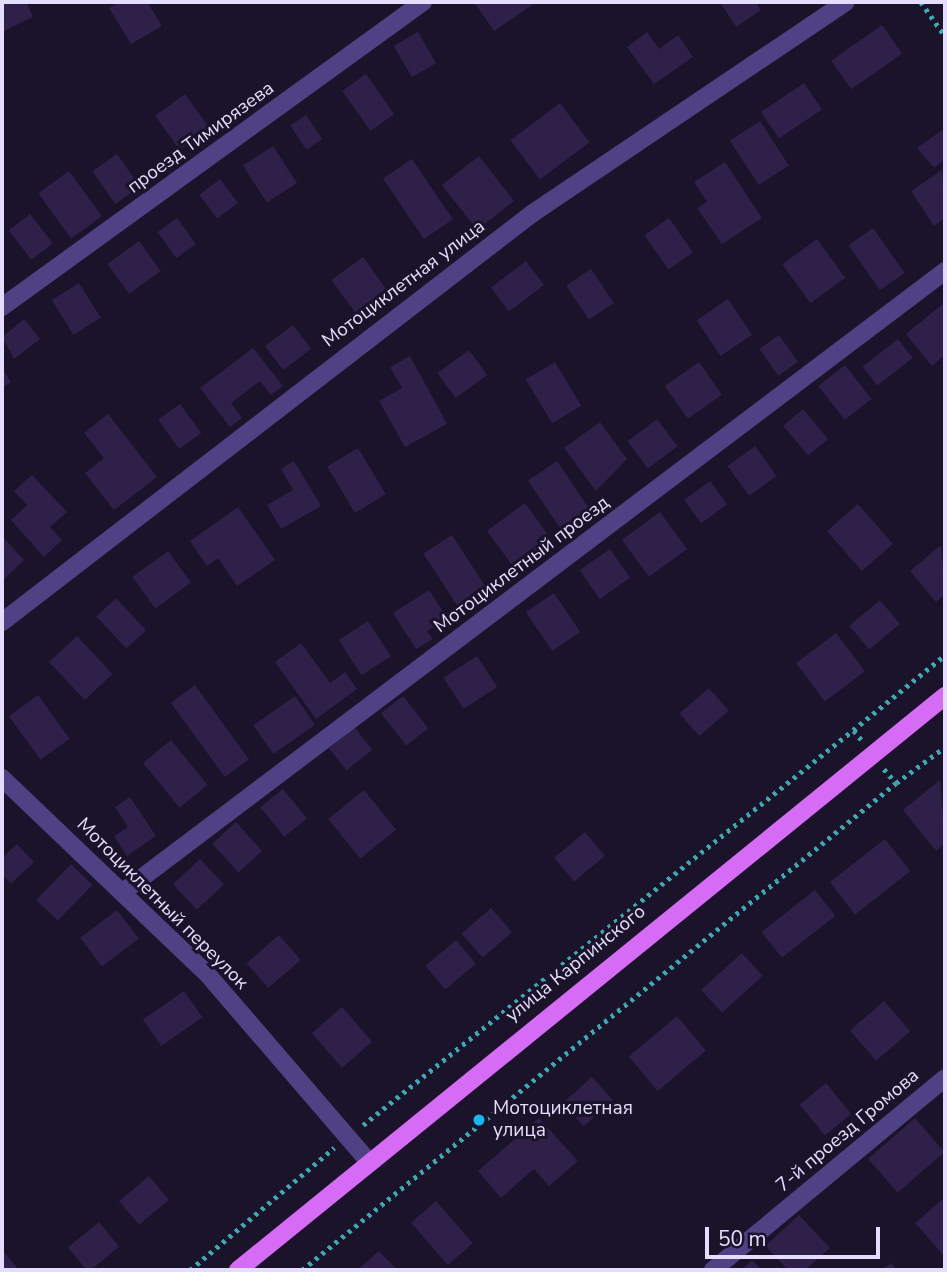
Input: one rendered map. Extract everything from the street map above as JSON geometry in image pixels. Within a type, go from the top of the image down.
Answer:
[{"type":"main road","name":"улица Карпинского","points":[[238,1270],[368,1161],[945,696]]},
{"type":"street","name":"проезд Тимирязева","points":[[2,307],[423,2]]},
{"type":"street","name":"Мотоциклетная улица","points":[[2,622],[533,213],[846,2]]},
{"type":"street","name":"Мотоциклетный проезд","points":[[123,892],[945,271]]},
{"type":"street","name":"Мотоциклетный переулок","points":[[2,778],[209,976],[368,1161]]},
{"type":"street","name":"7-й проезд Громова","points":[[713,1270],[945,1078]]},
{"type":"path","points":[[921,2],[945,36]]},
{"type":"path","points":[[190,1270],[348,1137],[945,655]]},
{"type":"path","points":[[853,730],[896,783]]},
{"type":"path","points":[[302,1270],[896,783],[945,747]]},
{"type":"building","points":[[2,2],[26,2],[33,17],[2,32]]},
{"type":"building","points":[[119,2],[147,2],[162,26],[131,44],[109,8]]},
{"type":"building","points":[[474,2],[530,2],[532,5],[494,31]]},
{"type":"building","points":[[720,2],[756,2],[761,10],[736,27]]},
{"type":"building","points":[[882,25],[902,54],[851,89],[831,61]]},
{"type":"building","points":[[418,32],[436,63],[412,77],[394,46]]},
{"type":"building","points":[[647,32],[659,49],[678,35],[693,57],[654,84],[627,47]]},
{"type":"building","points":[[366,74],[394,114],[370,131],[342,91]]},
{"type":"building","points":[[804,83],[822,110],[779,139],[761,112]]},
{"type":"building","points":[[185,94],[210,128],[180,150],[155,116]]},
{"type":"building","points":[[560,103],[589,142],[540,179],[510,140]]},
{"type":"building","points":[[306,115],[322,139],[306,150],[290,126]]},
{"type":"building","points":[[760,121],[789,165],[759,185],[730,141]]},
{"type":"building","points":[[945,128],[945,159],[934,168],[917,148]]},
{"type":"building","points":[[273,146],[297,183],[267,203],[243,166]]},
{"type":"building","points":[[117,154],[140,187],[115,204],[92,171]]},
{"type":"building","points":[[479,156],[514,201],[477,230],[442,185]]},
{"type":"building","points":[[412,159],[453,220],[424,239],[383,179]]},
{"type":"building","points":[[725,162],[762,218],[722,244],[697,208],[707,202],[694,182]]},
{"type":"building","points":[[942,170],[945,218],[934,226],[911,191]]},
{"type":"building","points":[[69,171],[102,216],[71,239],[38,193]]},
{"type":"building","points":[[220,179],[238,203],[217,219],[199,195]]},
{"type":"building","points":[[30,214],[53,243],[32,260],[9,231]]},
{"type":"building","points":[[177,218],[196,244],[176,258],[158,232]]},
{"type":"building","points":[[669,218],[693,252],[669,270],[644,235]]},
{"type":"building","points":[[873,228],[905,273],[880,290],[848,245]]},
{"type":"building","points":[[817,239],[845,278],[810,303],[782,264]]},
{"type":"building","points":[[139,241],[161,271],[129,294],[107,264]]},
{"type":"building","points":[[363,257],[387,290],[356,313],[331,280]]},
{"type":"building","points":[[526,261],[544,285],[509,311],[491,287]]},
{"type":"building","points":[[591,269],[614,303],[589,320],[566,286]]},
{"type":"building","points":[[79,283],[101,318],[74,335],[52,300]]},
{"type":"building","points":[[728,299],[752,335],[721,356],[696,320]]},
{"type":"building","points":[[945,302],[945,355],[932,366],[906,334]]},
{"type":"building","points":[[24,319],[40,339],[14,359],[2,337]]},
{"type":"building","points":[[293,325],[311,349],[283,370],[265,346]]},
{"type":"building","points":[[779,335],[798,362],[778,376],[759,349]]},
{"type":"building","points":[[898,339],[913,358],[877,386],[863,367]]},
{"type":"building","points":[[253,348],[283,386],[271,395],[260,381],[231,403],[242,418],[230,427],[200,388]]},
{"type":"building","points":[[469,350],[487,375],[456,398],[437,373]]},
{"type":"building","points":[[410,356],[447,424],[405,447],[379,401],[402,388],[390,367]]},
{"type":"building","points":[[555,362],[581,406],[552,423],[526,380]]},
{"type":"building","points":[[699,362],[722,395],[688,419],[665,386]]},
{"type":"building","points":[[845,365],[871,399],[845,420],[818,386]]},
{"type":"building","points":[[2,368],[11,382],[2,388]]},
{"type":"building","points":[[180,404],[201,433],[179,449],[158,420]]},
{"type":"building","points":[[803,409],[828,439],[808,456],[783,426]]},
{"type":"building","points":[[108,414],[157,477],[114,510],[85,473],[104,458],[84,433]]},
{"type":"building","points":[[657,419],[677,446],[648,468],[627,441]]},
{"type":"building","points":[[600,422],[627,459],[596,491],[564,448]]},
{"type":"building","points":[[755,446],[777,476],[749,496],[727,466]]},
{"type":"building","points":[[358,448],[386,494],[355,513],[327,467]]},
{"type":"building","points":[[294,461],[321,506],[281,529],[267,505],[293,490],[281,469]]},
{"type":"building","points":[[557,461],[593,514],[564,534],[528,481]]},
{"type":"building","points":[[32,475],[67,512],[50,527],[62,540],[44,557],[11,520],[27,505],[14,491]]},
{"type":"building","points":[[710,481],[727,504],[701,523],[684,500]]},
{"type":"building","points":[[525,503],[552,540],[514,568],[487,531]]},
{"type":"building","points":[[858,504],[893,544],[862,571],[827,531]]},
{"type":"building","points":[[238,507],[275,560],[237,586],[218,558],[207,566],[190,541]]},
{"type":"building","points":[[660,512],[687,549],[649,577],[622,540]]},
{"type":"building","points":[[452,535],[491,595],[463,614],[423,554]]},
{"type":"building","points":[[2,536],[24,560],[2,581]]},
{"type":"building","points":[[941,545],[945,595],[936,602],[910,571]]},
{"type":"building","points":[[610,549],[630,578],[600,599],[580,570]]},
{"type":"building","points":[[168,551],[191,583],[155,608],[132,577]]},
{"type":"building","points":[[429,590],[447,618],[427,631],[433,639],[416,649],[393,613]]},
{"type":"building","points":[[554,593],[580,632],[552,651],[526,612]]},
{"type":"building","points":[[116,598],[146,630],[126,649],[96,616]]},
{"type":"building","points":[[880,600],[900,624],[869,649],[849,626]]},
{"type":"building","points":[[368,621],[391,656],[362,675],[339,640]]},
{"type":"building","points":[[836,633],[865,671],[825,701],[796,663]]},
{"type":"building","points":[[77,636],[112,674],[85,700],[49,662]]},
{"type":"building","points":[[301,643],[330,683],[345,672],[357,689],[316,719],[275,662]]},
{"type":"building","points":[[477,656],[497,687],[464,709],[443,678]]},
{"type":"building","points":[[195,685],[249,759],[225,777],[171,703]]},
{"type":"building","points":[[709,688],[729,711],[699,736],[680,714]]},
{"type":"building","points":[[38,695],[70,739],[41,760],[9,716]]},
{"type":"building","points":[[295,696],[315,725],[273,754],[253,725]]},
{"type":"building","points":[[403,696],[428,728],[406,746],[381,713]]},
{"type":"building","points":[[355,728],[372,750],[346,770],[329,748]]},
{"type":"building","points":[[171,740],[208,785],[180,808],[143,763]]},
{"type":"building","points":[[940,780],[945,843],[936,851],[903,810]]},
{"type":"building","points":[[283,789],[307,819],[284,837],[260,807]]},
{"type":"building","points":[[364,790],[396,830],[360,859],[328,819]]},
{"type":"building","points":[[130,797],[156,836],[127,856],[114,836],[128,827],[115,807]]},
{"type":"building","points":[[236,822],[262,851],[238,872],[212,843]]},
{"type":"building","points":[[585,832],[605,856],[574,881],[554,858]]},
{"type":"building","points":[[885,839],[910,871],[855,914],[830,882]]},
{"type":"building","points":[[17,844],[34,862],[11,884],[2,874],[2,858]]},
{"type":"building","points":[[200,859],[224,885],[197,910],[173,884]]},
{"type":"building","points":[[71,864],[93,885],[58,921],[36,900]]},
{"type":"building","points":[[815,890],[835,916],[782,958],[761,932]]},
{"type":"building","points":[[491,908],[512,932],[483,958],[462,934]]},
{"type":"building","points":[[117,910],[139,939],[102,966],[80,938]]},
{"type":"building","points":[[279,935],[301,960],[268,988],[247,963]]},
{"type":"building","points":[[456,940],[476,964],[445,989],[425,966]]},
{"type":"building","points":[[742,953],[763,976],[722,1013],[701,990]]},
{"type":"building","points":[[184,991],[202,1017],[161,1046],[143,1020]]},
{"type":"building","points":[[884,1001],[910,1031],[876,1061],[850,1031]]},
{"type":"building","points":[[342,1007],[372,1042],[342,1068],[312,1033]]},
{"type":"building","points":[[677,1016],[706,1050],[658,1091],[629,1056]]},
{"type":"building","points":[[592,1077],[613,1100],[584,1126],[563,1103]]},
{"type":"building","points":[[826,1083],[851,1114],[825,1135],[800,1104]]},
{"type":"building","points":[[539,1118],[578,1161],[549,1186],[534,1169],[501,1198],[478,1171]]},
{"type":"building","points":[[915,1118],[945,1152],[898,1193],[868,1159]]},
{"type":"building","points":[[149,1176],[169,1200],[139,1225],[119,1201]]},
{"type":"building","points":[[945,1197],[945,1257],[915,1223]]},
{"type":"building","points":[[436,1201],[473,1243],[448,1265],[411,1223]]},
{"type":"building","points":[[799,1215],[830,1248],[805,1270],[788,1270],[765,1246]]},
{"type":"building","points":[[99,1222],[119,1247],[91,1270],[86,1270],[68,1247]]},
{"type":"building","points":[[2,1250],[19,1270],[2,1270]]},
{"type":"building","points":[[379,1251],[397,1270],[357,1270]]},
{"type":"building","points":[[752,1260],[761,1270],[742,1270]]},
{"type":"building","points":[[891,1263],[897,1270],[882,1270]]},
{"type":"place","name":"Мотоциклетная улица","points":[[479,1120]]}]
